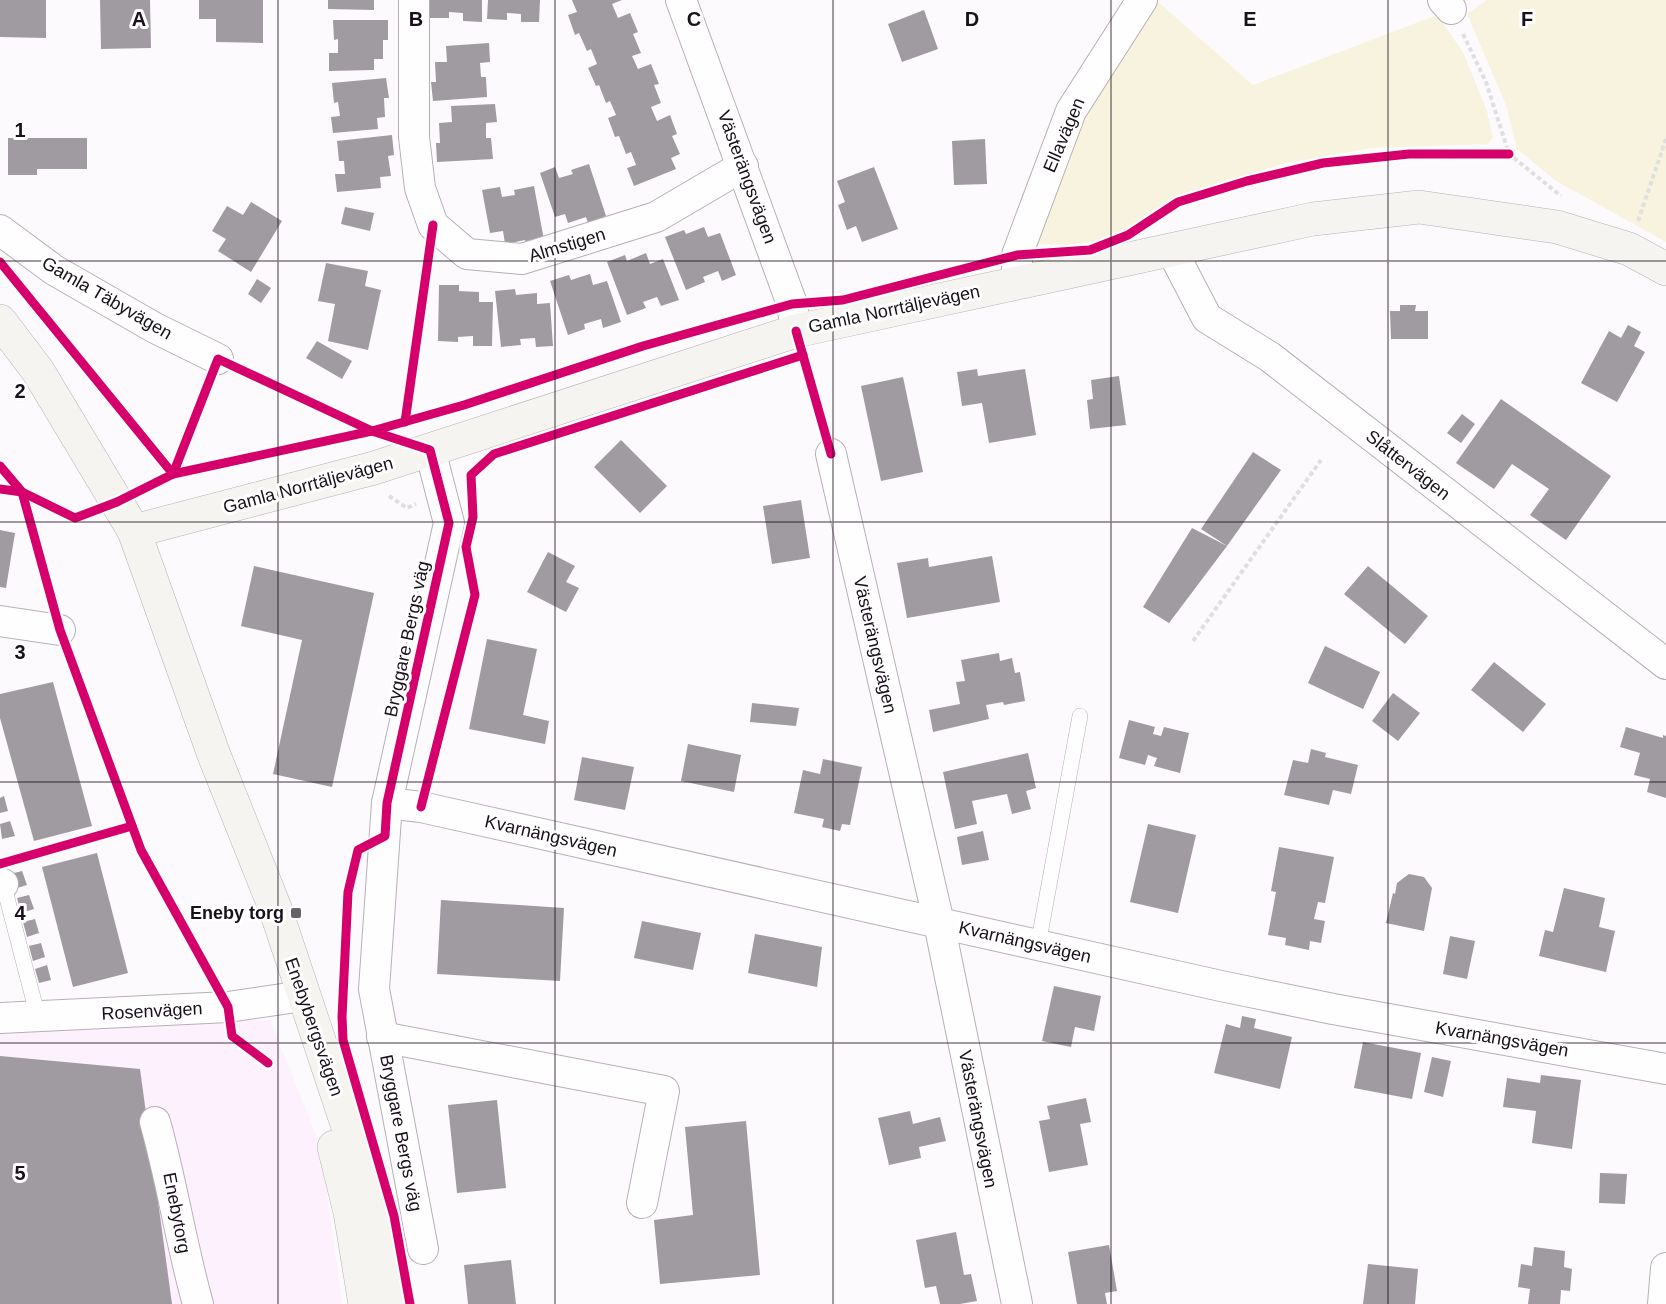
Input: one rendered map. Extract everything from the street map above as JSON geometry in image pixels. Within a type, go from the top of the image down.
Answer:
[{"type":"street","name":"Almstigen","points":[[414,0],[414,137],[420,188],[433,225],[467,255],[522,259],[656,217],[743,166]]},
{"type":"street","name":"Västerängsvägen","points":[[681,0],[792,304],[796,331]]},
{"type":"street","name":"Ellavägen","points":[[1017,282],[1017,255],[1071,111],[1142,0]]},
{"type":"street","name":"Gamla Norrtäljevägen","points":[[134,531],[374,468],[796,331],[1313,219],[1419,207],[1557,227],[1629,249],[1666,269]]},
{"type":"street","name":"Gamla Täbyvägen","points":[[0,230],[54,270],[155,328],[218,359]]},
{"type":"street","name":"Slåttervägen","points":[[1171,249],[1207,318],[1270,357],[1666,664]]},
{"type":"street","name":"Enebybergsvägen","points":[[0,321],[38,371],[134,531],[214,756],[275,908],[293,998],[350,1212],[365,1304]]},
{"type":"street","name":"Bryggare Bergs väg","points":[[423,1249],[374,989],[387,803],[449,523],[430,450]]},
{"type":"street","name":"Västerängsvägen","points":[[831,454],[939,923],[1017,1304]]},
{"type":"street","points":[[0,621],[60,630]]},
{"type":"street","name":"Kvarnängsvägen","points":[[387,803],[421,807],[1333,1009],[1666,1069]]},
{"type":"street","name":"Enebybergsvägen","points":[[293,998],[375,1208],[395,1304]]},
{"type":"street","name":"Rosenvägen","points":[[0,1018],[219,1008],[293,998]]},
{"type":"street","points":[[382,1037],[664,1091],[642,1203]]},
{"type":"street","name":"Enebytorg","points":[[155,1122],[198,1304]]},
{"type":"street","points":[[1663,1304],[1666,1268]]},
{"type":"lane","points":[[1038,945],[1080,716]]},
{"type":"lane","points":[[1,880],[38,1017]]},
{"type":"path","points":[[1447,4],[1486,82],[1509,154],[1497,154]]},
{"type":"path","points":[[1629,249],[1666,139]]},
{"type":"path","points":[[1193,641],[1321,460]]},
{"type":"shaded area","points":[[1156,0],[1253,85],[1437,15],[1463,52],[1487,111],[1493,138],[1488,144],[1372,148],[1286,163],[1176,196],[1132,228],[1102,241],[1065,245],[1037,244],[1036,235],[1047,202],[1068,166],[1090,101]]},
{"type":"shaded area","points":[[1487,0],[1666,0],[1666,242],[1556,181],[1517,149],[1506,105],[1467,14]]},
{"type":"shaded area","points":[[270,1020],[321,1147],[342,1304],[0,1304],[0,1024]]},
{"type":"building","points":[[0,0],[46,0],[46,38],[0,37]]},
{"type":"building","points":[[100,0],[150,0],[151,48],[101,49]]},
{"type":"building","points":[[199,0],[263,0],[263,43],[216,42],[216,19],[199,19]]},
{"type":"building","points":[[328,0],[374,0],[374,10],[328,9]]},
{"type":"building","points":[[428,0],[482,0],[482,22],[463,21],[463,13],[449,12],[449,18],[428,18]]},
{"type":"building","points":[[488,0],[540,0],[539,22],[521,22],[521,14],[507,13],[507,20],[487,19]]},
{"type":"building","points":[[572,0],[622,0],[612,4],[618,18],[630,13],[638,32],[633,34],[641,53],[632,56],[638,69],[651,64],[659,84],[654,85],[661,103],[651,107],[657,121],[670,115],[677,134],[672,136],[680,154],[671,158],[676,169],[634,186],[627,168],[636,165],[631,152],[626,154],[619,136],[615,137],[608,118],[616,115],[610,101],[606,103],[599,85],[596,86],[588,68],[597,64],[591,49],[587,51],[579,33],[575,35],[568,15],[577,12]]},
{"type":"building","points":[[924,10],[938,49],[902,62],[888,24]]},
{"type":"building","points":[[333,20],[388,20],[388,40],[383,40],[383,59],[374,59],[374,70],[329,71],[329,53],[338,53],[338,39],[334,40]]},
{"type":"building","points":[[489,43],[490,62],[480,63],[481,77],[486,77],[487,97],[433,101],[431,82],[436,82],[435,62],[447,62],[446,46]]},
{"type":"building","points":[[386,78],[389,98],[384,98],[385,117],[377,118],[378,129],[333,133],[331,117],[340,116],[338,102],[334,103],[332,83]]},
{"type":"building","points":[[495,104],[497,122],[486,123],[486,138],[491,138],[493,159],[437,162],[436,143],[440,143],[439,123],[452,122],[451,106]]},
{"type":"building","points":[[392,135],[394,155],[388,156],[391,176],[380,177],[381,188],[337,192],[335,174],[345,174],[344,161],[339,161],[337,141]]},
{"type":"building","points":[[8,138],[87,138],[87,169],[37,169],[37,175],[8,175]]},
{"type":"building","points":[[985,139],[987,184],[954,185],[952,141]]},
{"type":"building","points":[[589,164],[606,216],[588,223],[586,217],[568,223],[565,214],[555,217],[540,173],[555,167],[559,178],[573,174],[571,170]]},
{"type":"building","points":[[874,167],[898,229],[862,242],[856,226],[847,230],[838,205],[845,202],[837,181]]},
{"type":"building","points":[[534,186],[544,240],[526,243],[525,240],[505,244],[503,231],[490,233],[482,190],[500,187],[502,197],[515,195],[514,190]]},
{"type":"building","points":[[251,202],[282,221],[251,272],[218,251],[226,239],[212,231],[227,206],[243,215]]},
{"type":"building","points":[[345,207],[374,213],[370,231],[341,224]]},
{"type":"building","points":[[704,227],[708,237],[720,233],[736,275],[722,281],[718,271],[703,277],[705,282],[686,290],[665,237],[684,230],[686,234]]},
{"type":"building","points":[[646,253],[650,264],[663,259],[679,300],[661,306],[657,297],[643,302],[646,308],[627,315],[607,262],[625,255],[627,261]]},
{"type":"building","points":[[326,263],[368,271],[365,286],[381,290],[368,350],[328,341],[335,304],[318,301]]},
{"type":"building","points":[[590,274],[593,285],[607,281],[621,322],[603,328],[601,319],[584,324],[585,329],[568,335],[550,281],[569,275],[571,280]]},
{"type":"building","points":[[257,279],[271,288],[261,303],[248,294]]},
{"type":"building","points":[[439,285],[459,285],[459,291],[479,292],[479,302],[493,302],[492,346],[473,346],[473,336],[458,337],[458,342],[438,341]]},
{"type":"building","points":[[515,289],[516,295],[537,293],[537,304],[550,303],[553,346],[536,347],[535,338],[520,339],[521,345],[501,347],[495,291]]},
{"type":"building","points":[[1400,305],[1416,305],[1415,311],[1428,311],[1428,339],[1391,339],[1390,311],[1400,311]]},
{"type":"building","points":[[1628,325],[1641,332],[1634,346],[1645,352],[1617,402],[1581,383],[1609,331],[1621,338]]},
{"type":"building","points":[[317,341],[352,361],[342,379],[306,358]]},
{"type":"building","points":[[977,369],[978,376],[1025,369],[1036,435],[989,443],[982,403],[962,406],[957,372]]},
{"type":"building","points":[[1119,376],[1126,425],[1090,429],[1087,400],[1093,399],[1091,380]]},
{"type":"building","points":[[903,377],[923,472],[881,481],[861,386]]},
{"type":"building","points":[[1501,399],[1611,476],[1566,540],[1530,515],[1549,489],[1512,464],[1494,489],[1456,463]]},
{"type":"building","points":[[1462,414],[1475,424],[1461,443],[1447,433]]},
{"type":"building","points":[[621,440],[667,486],[640,513],[594,467]]},
{"type":"building","points":[[1253,452],[1281,470],[1227,546],[1201,529]]},
{"type":"building","points":[[801,500],[810,558],[772,564],[763,506]]},
{"type":"building","points":[[1192,528],[1227,546],[1169,623],[1143,607]]},
{"type":"building","points":[[0,530],[15,533],[6,588],[0,587]]},
{"type":"building","points":[[548,552],[575,566],[566,582],[579,588],[566,612],[527,592]]},
{"type":"building","points":[[992,556],[1000,602],[907,618],[897,563],[928,558],[929,567]]},
{"type":"building","points":[[254,566],[374,593],[332,787],[273,774],[302,640],[241,626]]},
{"type":"building","points":[[1368,566],[1428,616],[1405,644],[1344,594]]},
{"type":"building","points":[[487,639],[537,649],[523,715],[549,721],[545,744],[469,729]]},
{"type":"building","points":[[1325,646],[1380,672],[1363,709],[1308,683]]},
{"type":"building","points":[[999,653],[1000,661],[1012,658],[1015,673],[1020,672],[1025,701],[1004,705],[1003,702],[986,705],[989,719],[933,732],[929,710],[960,704],[956,682],[965,681],[961,660]]},
{"type":"building","points":[[1494,662],[1546,704],[1523,732],[1471,690]]},
{"type":"building","points":[[53,682],[92,826],[34,841],[0,718],[0,694]]},
{"type":"building","points":[[1393,693],[1420,713],[1398,741],[1372,721]]},
{"type":"building","points":[[752,703],[799,708],[796,726],[750,722]]},
{"type":"building","points":[[1129,720],[1155,727],[1153,734],[1161,736],[1164,727],[1189,733],[1180,773],[1154,766],[1157,758],[1148,755],[1145,765],[1119,758]]},
{"type":"building","points":[[1626,727],[1663,738],[1663,735],[1666,736],[1666,798],[1647,792],[1650,779],[1634,775],[1640,753],[1620,747]]},
{"type":"building","points":[[688,744],[741,755],[734,792],[681,781]]},
{"type":"building","points":[[1311,749],[1326,753],[1325,757],[1358,765],[1351,794],[1333,790],[1329,805],[1284,795],[1293,760],[1308,763]]},
{"type":"building","points":[[1028,753],[1036,788],[1026,791],[1031,809],[1012,814],[1007,794],[972,801],[977,824],[955,829],[943,772]]},
{"type":"building","points":[[582,757],[634,767],[625,810],[574,800]]},
{"type":"building","points":[[823,759],[862,767],[850,825],[842,824],[840,831],[822,827],[824,819],[794,813],[803,770],[820,774]]},
{"type":"building","points":[[4,796],[8,811],[0,813],[0,798]]},
{"type":"building","points":[[10,821],[15,836],[2,839],[0,824]]},
{"type":"building","points":[[1148,824],[1196,835],[1178,913],[1130,902]]},
{"type":"building","points":[[983,831],[989,860],[962,865],[957,837]]},
{"type":"building","points":[[1279,847],[1334,857],[1325,903],[1318,902],[1314,919],[1325,921],[1321,943],[1310,941],[1309,950],[1285,945],[1286,938],[1268,935],[1276,892],[1271,891]]},
{"type":"building","points":[[97,853],[128,973],[73,987],[42,867]]},
{"type":"building","points":[[22,871],[27,885],[14,889],[10,874]]},
{"type":"building","points":[[1409,874],[1424,877],[1432,888],[1424,931],[1386,923],[1397,883]]},
{"type":"building","points":[[1564,888],[1605,898],[1599,927],[1615,931],[1606,972],[1539,956],[1545,930],[1553,932]]},
{"type":"building","points":[[29,895],[34,909],[21,913],[17,898]]},
{"type":"building","points":[[441,900],[564,908],[560,981],[437,974]]},
{"type":"building","points":[[35,919],[39,933],[27,937],[23,922]]},
{"type":"building","points":[[642,921],[701,933],[693,970],[634,958]]},
{"type":"building","points":[[755,934],[822,947],[817,987],[748,973]]},
{"type":"building","points":[[1450,936],[1475,941],[1467,979],[1443,974]]},
{"type":"building","points":[[41,943],[45,957],[33,961],[29,946]]},
{"type":"building","points":[[47,965],[51,980],[39,983],[35,969]]},
{"type":"building","points":[[1054,986],[1101,996],[1094,1031],[1075,1027],[1071,1047],[1042,1041]]},
{"type":"building","points":[[1242,1016],[1256,1019],[1254,1028],[1292,1037],[1280,1089],[1214,1073],[1226,1024],[1240,1028]]},
{"type":"building","points":[[1363,1042],[1421,1053],[1412,1099],[1354,1088]]},
{"type":"building","points":[[0,1056],[140,1069],[172,1304],[0,1304]]},
{"type":"building","points":[[1432,1057],[1451,1061],[1443,1097],[1424,1092]]},
{"type":"building","points":[[1541,1075],[1581,1080],[1572,1149],[1532,1143],[1536,1111],[1503,1107],[1507,1078],[1540,1083]]},
{"type":"building","points":[[1086,1098],[1091,1122],[1080,1124],[1088,1165],[1049,1172],[1039,1121],[1050,1119],[1047,1106]]},
{"type":"building","points":[[497,1100],[506,1188],[457,1193],[448,1105]]},
{"type":"building","points":[[910,1111],[913,1124],[940,1117],[946,1141],[919,1147],[921,1158],[889,1165],[878,1118]]},
{"type":"building","points":[[746,1121],[760,1275],[660,1284],[654,1220],[693,1215],[685,1127]]},
{"type":"building","points":[[1600,1173],[1627,1174],[1625,1204],[1599,1203]]},
{"type":"building","points":[[956,1232],[964,1275],[971,1274],[977,1301],[940,1304],[936,1286],[925,1288],[916,1240]]},
{"type":"building","points":[[1109,1245],[1117,1291],[1105,1293],[1107,1304],[1077,1304],[1068,1252]]},
{"type":"building","points":[[1534,1247],[1565,1251],[1564,1267],[1572,1269],[1570,1291],[1561,1290],[1560,1304],[1528,1304],[1530,1289],[1518,1287],[1521,1264],[1532,1266]]},
{"type":"building","points":[[511,1260],[516,1304],[468,1304],[464,1265]]},
{"type":"building","points":[[1368,1264],[1418,1269],[1415,1304],[1363,1304]]},
{"type":"cycle path","points":[[173,474],[218,359],[372,431],[464,405],[643,346],[792,304],[843,300],[1017,255],[1090,250],[1128,235],[1178,202],[1247,181],[1323,163],[1409,154],[1509,154]]},
{"type":"cycle path","points":[[405,422],[433,225]]},
{"type":"cycle path","points":[[0,262],[173,474]]},
{"type":"cycle path","points":[[796,331],[831,454]]},
{"type":"cycle path","points":[[421,807],[475,595],[466,547],[473,517],[471,475],[494,454],[803,355]]},
{"type":"cycle path","points":[[0,489],[22,492],[75,518],[117,502],[173,474],[372,431],[430,450],[449,523],[387,803],[385,836],[358,850],[348,892],[342,1017],[343,1040],[394,1216],[410,1304]]},
{"type":"cycle path","points":[[0,466],[22,492],[60,630],[141,850],[228,1007],[232,1036],[268,1063]]},
{"type":"cycle path","points":[[0,864],[132,826]]},
{"type":"place","name":"Eneby torg","points":[[296,913]]}]
